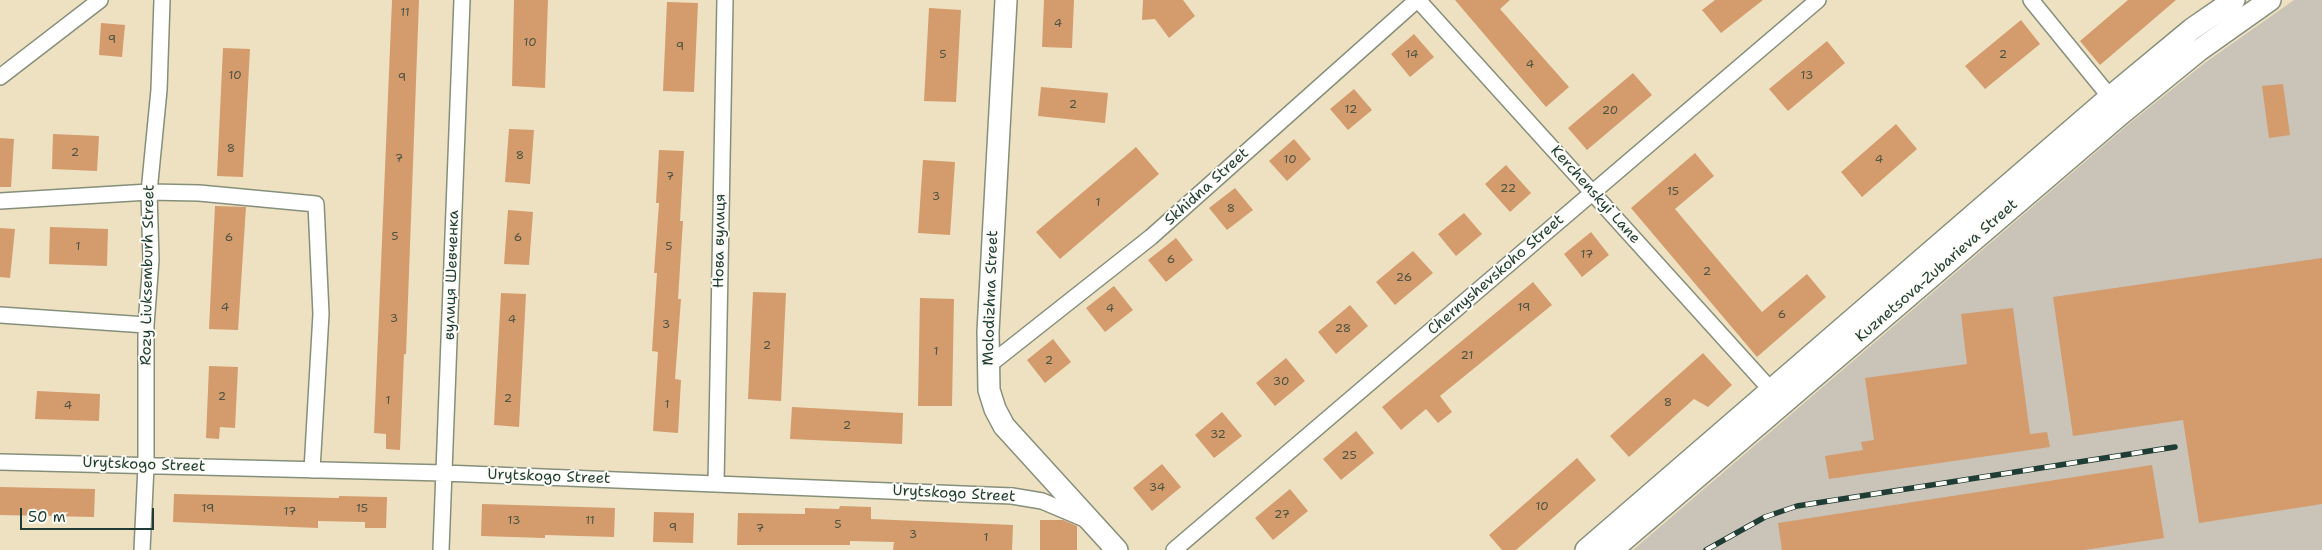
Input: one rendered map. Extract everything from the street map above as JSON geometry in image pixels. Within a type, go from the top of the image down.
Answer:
[{"type":"main road","name":"Molodizhna Street","points":[[1006,0],[988,332],[989,390],[995,409],[1004,426],[1117,550]]},
{"type":"main road","name":"Kuznetsova-Zubarieva Street","points":[[1586,550],[2110,97],[2192,29],[2234,0]]},
{"type":"main road","name":"Kuznetsova-Zubarieva Street","points":[[1612,550],[2122,113],[2198,51],[2270,0]]},
{"type":"street","points":[[0,77],[100,0]]},
{"type":"street","name":"Rozy Liuksemburh Street","points":[[142,550],[146,466],[146,325],[151,260],[149,192],[158,90],[162,0]]},
{"type":"street","name":"вулиця Шевченка","points":[[440,550],[462,0]]},
{"type":"street","name":"Нова вулиця","points":[[716,482],[725,0]]},
{"type":"street","name":"Skhidna Street","points":[[989,365],[1151,237],[1418,0]]},
{"type":"street","name":"Kerchenskyi Lane","points":[[1418,0],[1772,390]]},
{"type":"street","name":"Chernyshevskoho Street","points":[[1174,550],[1818,0]]},
{"type":"street","points":[[2031,0],[2110,97]]},
{"type":"street","points":[[0,201],[149,192],[199,194],[316,204],[321,314],[312,470]]},
{"type":"street","points":[[0,315],[146,325]]},
{"type":"street","name":"Urytskogo Street","points":[[0,462],[716,482],[1012,496],[1042,501],[1093,522]]},
{"type":"shaded area","points":[[2294,0],[2322,0],[2322,550],[1633,550],[2130,123],[2206,62]]},
{"type":"building","points":[[392,0],[419,0],[406,354],[404,354],[400,450],[386,449],[386,434],[374,433]]},
{"type":"building","points":[[514,0],[548,0],[545,88],[512,86]]},
{"type":"building","points":[[1044,0],[1074,0],[1072,48],[1042,47]]},
{"type":"building","points":[[1143,0],[1183,0],[1195,16],[1169,38],[1155,19],[1142,20]]},
{"type":"building","points":[[1455,0],[1510,0],[1500,9],[1569,87],[1546,107]]},
{"type":"building","points":[[1715,0],[1763,0],[1721,33],[1702,10]]},
{"type":"building","points":[[2128,0],[2176,0],[2100,65],[2080,41]]},
{"type":"building","points":[[667,2],[698,3],[694,92],[663,91]]},
{"type":"building","points":[[929,8],[961,10],[956,102],[924,101]]},
{"type":"building","points":[[2021,20],[2040,44],[1985,89],[1965,66]]},
{"type":"building","points":[[101,23],[125,25],[122,57],[99,55]]},
{"type":"building","points":[[1414,34],[1434,57],[1410,77],[1391,54]]},
{"type":"building","points":[[1827,41],[1845,63],[1788,111],[1769,89]]},
{"type":"building","points":[[223,48],[250,49],[243,177],[217,176]]},
{"type":"building","points":[[1633,73],[1652,95],[1587,150],[1568,128]]},
{"type":"building","points":[[2283,84],[2290,135],[2269,138],[2262,86]]},
{"type":"building","points":[[1041,87],[1108,93],[1105,123],[1038,116]]},
{"type":"building","points":[[1354,89],[1372,110],[1348,130],[1330,109]]},
{"type":"building","points":[[1896,124],[1917,149],[1862,197],[1841,172]]},
{"type":"building","points":[[509,129],[534,130],[530,184],[505,182]]},
{"type":"building","points":[[53,134],[99,136],[97,171],[52,169]]},
{"type":"building","points":[[0,138],[14,139],[11,187],[0,187]]},
{"type":"building","points":[[1294,139],[1311,159],[1287,181],[1269,161]]},
{"type":"building","points":[[1136,147],[1159,174],[1060,259],[1036,232]]},
{"type":"building","points":[[659,150],[684,151],[680,221],[683,221],[678,299],[681,299],[675,379],[681,380],[678,433],[653,431],[658,352],[652,351],[657,273],[654,273],[659,203],[656,203]]},
{"type":"building","points":[[1695,153],[1714,176],[1675,209],[1762,312],[1807,274],[1826,297],[1757,357],[1631,208]]},
{"type":"building","points":[[923,160],[955,162],[950,235],[918,233]]},
{"type":"building","points":[[1506,165],[1531,193],[1510,212],[1485,184]]},
{"type":"building","points":[[1235,188],[1253,210],[1227,230],[1209,208]]},
{"type":"building","points":[[215,206],[246,207],[238,330],[209,329]]},
{"type":"building","points":[[508,210],[533,212],[529,265],[504,264]]},
{"type":"building","points":[[1464,213],[1482,234],[1456,256],[1438,234]]},
{"type":"building","points":[[50,227],[108,229],[107,266],[49,264]]},
{"type":"building","points":[[0,228],[15,229],[10,278],[0,277]]},
{"type":"building","points":[[1591,232],[1609,255],[1582,277],[1564,254]]},
{"type":"building","points":[[1176,238],[1193,260],[1166,282],[1148,260]]},
{"type":"building","points":[[1413,251],[1433,273],[1395,305],[1376,282]]},
{"type":"building","points":[[2322,258],[2322,504],[2199,523],[2183,420],[2073,436],[2053,297]]},
{"type":"building","points":[[1533,282],[1552,305],[1440,396],[1452,412],[1438,423],[1426,409],[1401,430],[1382,407]]},
{"type":"building","points":[[1114,286],[1133,310],[1105,332],[1086,308]]},
{"type":"building","points":[[753,292],[786,293],[781,401],[748,399]]},
{"type":"building","points":[[501,293],[526,294],[519,427],[494,425]]},
{"type":"building","points":[[920,298],[954,299],[952,406],[918,406]]},
{"type":"building","points":[[1350,305],[1368,326],[1336,354],[1318,332]]},
{"type":"building","points":[[2013,308],[2030,434],[2047,432],[2050,447],[1829,479],[1825,456],[1863,450],[1861,442],[1874,440],[1865,378],[1967,364],[1961,314]]},
{"type":"building","points":[[1053,339],[1071,362],[1045,383],[1027,360]]},
{"type":"building","points":[[1703,353],[1732,385],[1708,407],[1694,399],[1629,457],[1610,436]]},
{"type":"building","points":[[1286,358],[1305,381],[1275,406],[1256,383]]},
{"type":"building","points":[[209,366],[238,367],[235,428],[220,427],[219,439],[206,438]]},
{"type":"building","points":[[37,391],[100,394],[99,421],[35,419]]},
{"type":"building","points":[[792,407],[903,413],[902,444],[790,439]]},
{"type":"building","points":[[1222,412],[1242,436],[1214,458],[1195,435]]},
{"type":"building","points":[[1356,431],[1374,453],[1341,480],[1323,459]]},
{"type":"building","points":[[1577,458],[1596,480],[1516,550],[1502,550],[1489,535]]},
{"type":"building","points":[[1162,464],[1181,487],[1152,511],[1133,488]]},
{"type":"building","points":[[2152,465],[2164,538],[2084,550],[1782,550],[1778,523]]},
{"type":"building","points":[[0,487],[95,489],[94,517],[0,515]]},
{"type":"building","points":[[1290,489],[1308,511],[1273,540],[1255,518]]},
{"type":"building","points":[[174,494],[339,498],[339,496],[387,497],[386,528],[365,528],[365,522],[318,521],[318,528],[173,522]]},
{"type":"building","points":[[482,504],[615,508],[614,537],[545,535],[545,538],[481,536]]},
{"type":"building","points":[[840,506],[871,507],[871,519],[1013,525],[1012,550],[893,550],[894,542],[850,541],[850,545],[737,545],[738,513],[805,514],[805,508],[839,509]]},
{"type":"building","points":[[654,512],[694,513],[693,543],[653,542]]},
{"type":"building","points":[[1040,520],[1063,520],[1077,526],[1077,550],[1040,550]]},
{"type":"railway","points":[[1706,550],[1765,517],[1797,506],[2175,447]]}]
